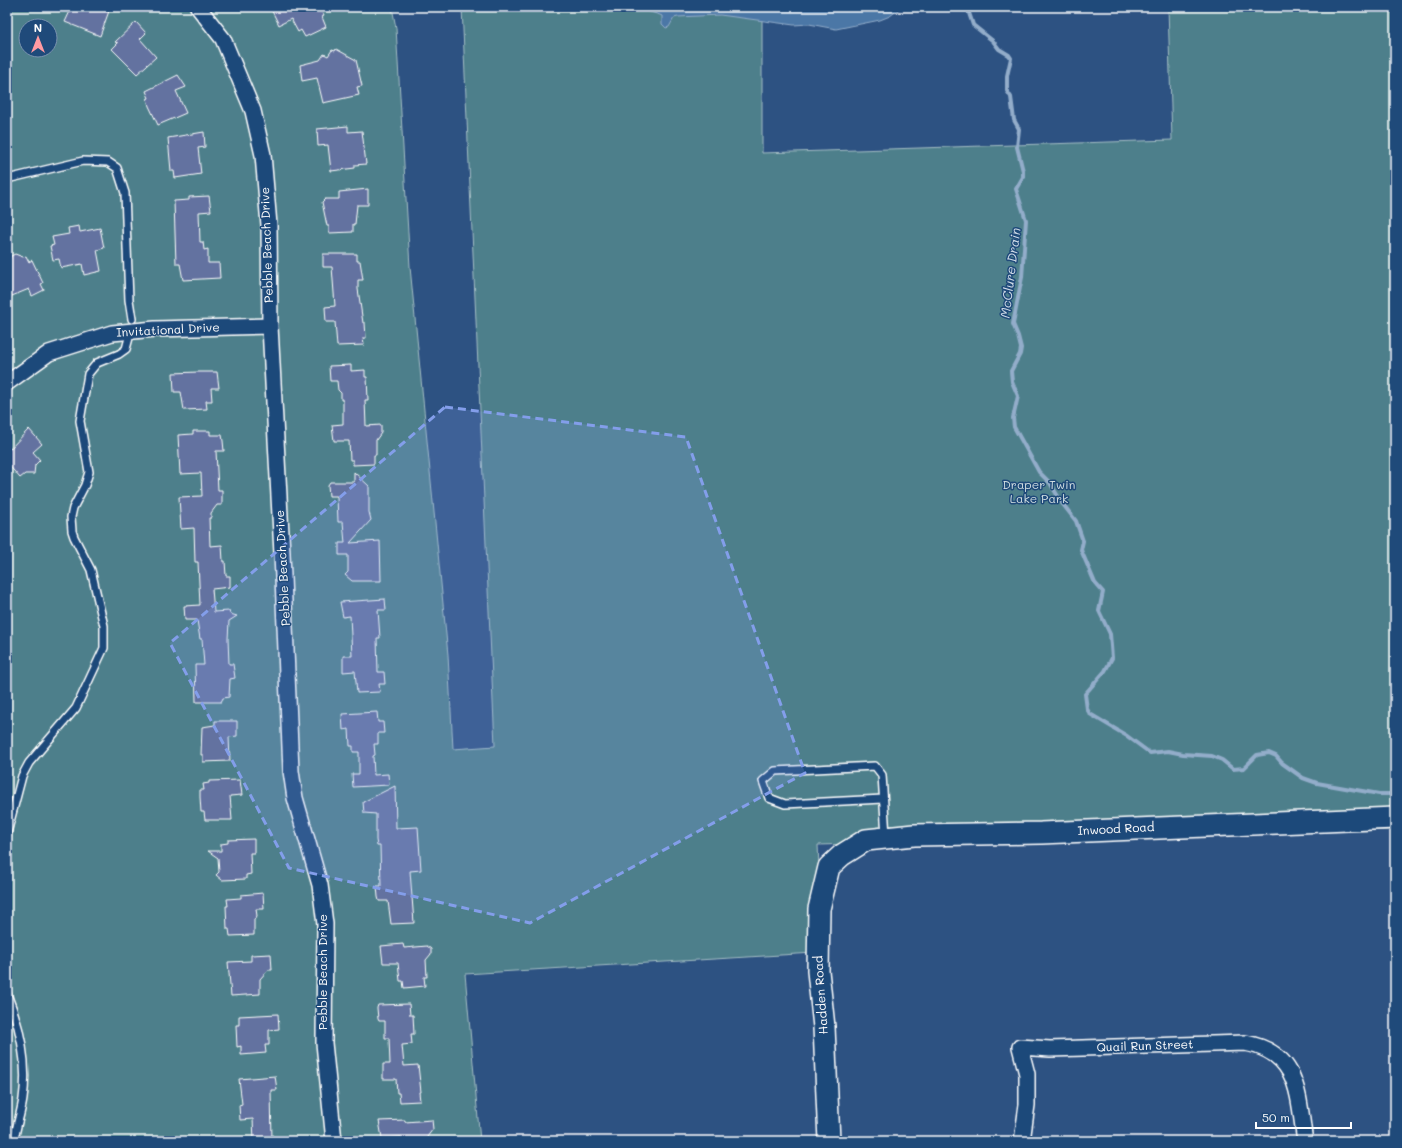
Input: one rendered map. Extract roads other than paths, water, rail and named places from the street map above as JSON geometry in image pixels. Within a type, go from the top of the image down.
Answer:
[{"type":"street","name":"Pebble Beach Drive","points":[[198,7],[223,39],[253,110],[263,155],[269,225],[270,326],[282,553],[291,771],[295,798],[320,885],[325,924],[324,1043],[334,1141]]},
{"type":"street","name":"Invitational Drive","points":[[7,383],[49,353],[112,333],[155,329],[270,326]]},
{"type":"street","name":"Inwood Road","points":[[842,854],[866,840],[914,835],[1041,833],[1395,818]]},
{"type":"street","name":"Hadden Road","points":[[829,1141],[824,1027],[818,971],[819,908],[829,867],[842,854]]},
{"type":"street","name":"Quail Run Street","points":[[1022,1141],[1027,1105],[1027,1074],[1020,1046],[1050,1049],[1245,1043],[1260,1046],[1279,1056],[1292,1076],[1298,1093],[1304,1135]]},
{"type":"lane","points":[[7,179],[83,161],[108,162],[117,168],[125,193],[129,300],[132,319]]},
{"type":"lane","points":[[7,833],[22,776],[29,763],[76,708],[104,648],[104,626],[93,576],[84,553],[74,538],[71,516],[89,472],[80,421],[88,374],[97,363],[126,350],[130,334]]},
{"type":"lane","points":[[883,799],[785,804],[769,798],[763,781],[775,771],[875,766],[882,775],[886,838]]},
{"type":"lane","points":[[7,994],[14,1014],[24,1067],[23,1099],[14,1141]]},
{"type":"water","points":[[634,7],[902,7],[890,16],[880,20],[836,29],[809,24],[794,25],[720,15],[678,17],[674,18],[669,27],[666,28],[662,24],[662,16]]},
{"type":"waterway","name":"McClure Drain","points":[[967,7],[973,25],[1011,58],[1007,76],[1007,91],[1011,97],[1014,120],[1019,129],[1017,147],[1023,177],[1016,189],[1026,220],[1022,277],[1013,324],[1021,348],[1020,354],[1011,371],[1012,382],[1018,396],[1013,418],[1014,427],[1039,472],[1050,483],[1062,503],[1076,521],[1083,541],[1081,550],[1095,583],[1103,592],[1099,611],[1110,634],[1112,658],[1105,671],[1085,694],[1087,709],[1090,714],[1127,736],[1150,753],[1168,751],[1183,754],[1212,756],[1222,760],[1233,769],[1244,768],[1257,755],[1269,753],[1276,756],[1282,763],[1303,778],[1317,783],[1379,794],[1395,794]]},
{"type":"park label","name":"Draper Twin Lake Park","points":[[1039,492]]}]
